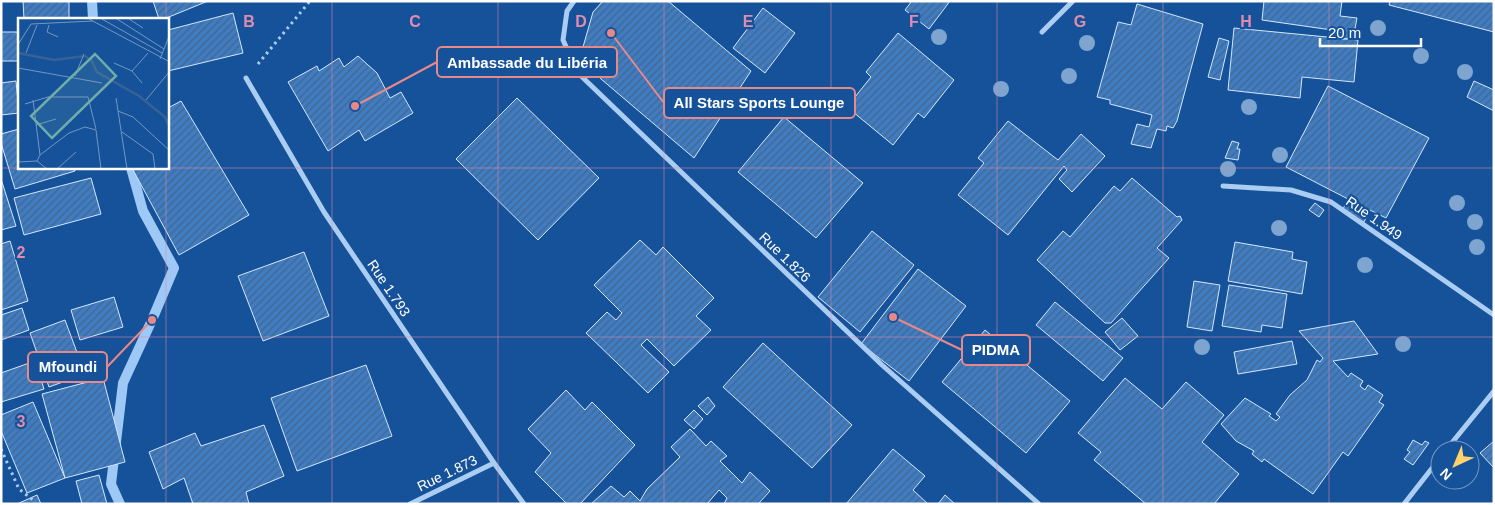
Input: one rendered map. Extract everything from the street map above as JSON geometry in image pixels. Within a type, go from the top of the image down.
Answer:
[{"type":"street","name":"Rue 1.826","points":[[574,1],[567,11],[563,40],[578,73],[882,365],[1039,504]]},
{"type":"street","points":[[1042,32],[1073,1]]},
{"type":"street","name":"Rue 1.793","points":[[246,78],[324,212],[494,463],[524,504]]},
{"type":"street","name":"Rue 1.949","points":[[1223,186],[1291,190],[1331,202],[1494,315]]},
{"type":"street","points":[[1454,440],[1494,392]]},
{"type":"street","name":"Rue 1.873","points":[[410,504],[494,463]]},
{"type":"street","points":[[1404,504],[1430,471]]},
{"type":"path","points":[[246,78],[310,1]]},
{"type":"path","points":[[1,449],[19,489],[33,500],[35,504]]},
{"type":"building","points":[[23,1],[69,1],[69,18],[24,18]]},
{"type":"building","points":[[153,1],[208,1],[166,18],[159,18]]},
{"type":"building","points":[[603,1],[668,1],[751,71],[694,158],[601,79],[590,62],[583,47],[593,12]]},
{"type":"building","points":[[912,1],[950,1],[929,29],[905,10]]},
{"type":"building","points":[[1264,1],[1342,1],[1340,16],[1357,18],[1353,39],[1341,39],[1342,33],[1332,30],[1262,20]]},
{"type":"building","points":[[1390,1],[1494,1],[1494,32],[1389,5]]},
{"type":"building","points":[[1137,4],[1203,24],[1177,121],[1173,128],[1167,126],[1166,131],[1157,129],[1151,148],[1131,144],[1137,124],[1149,127],[1152,115],[1110,104],[1110,100],[1097,97],[1118,22],[1131,25]]},
{"type":"building","points":[[763,8],[795,33],[765,73],[733,48]]},
{"type":"building","points":[[233,13],[243,53],[169,71],[169,30]]},
{"type":"building","points":[[1234,28],[1358,40],[1354,82],[1302,77],[1300,98],[1228,90]]},
{"type":"building","points":[[1,32],[18,32],[18,61],[1,61]]},
{"type":"building","points":[[898,33],[954,80],[924,118],[918,113],[893,145],[847,107],[871,77],[866,72]]},
{"type":"building","points":[[1219,38],[1229,41],[1220,80],[1208,77]]},
{"type":"building","points":[[358,56],[377,73],[390,98],[401,92],[413,113],[365,141],[359,130],[328,151],[288,82],[317,66],[319,71],[339,58],[344,67]]},
{"type":"building","points":[[16,81],[18,113],[1,115],[1,83]]},
{"type":"building","points":[[1474,81],[1494,90],[1494,111],[1467,97]]},
{"type":"building","points":[[1328,86],[1429,138],[1386,218],[1370,210],[1364,222],[1342,211],[1348,199],[1286,167]]},
{"type":"building","points":[[517,98],[599,178],[538,240],[456,159]]},
{"type":"building","points":[[181,101],[249,215],[179,255],[133,169],[169,169],[169,107]]},
{"type":"building","points":[[784,117],[863,183],[816,238],[738,172]]},
{"type":"building","points":[[1008,121],[1058,160],[1081,134],[1105,156],[1072,192],[1059,179],[1067,170],[1064,166],[1008,235],[958,195],[984,163],[978,158]]},
{"type":"building","points":[[18,129],[18,169],[74,169],[75,171],[15,189],[1,143],[1,134]]},
{"type":"building","points":[[1232,141],[1239,143],[1237,149],[1240,149],[1238,160],[1225,158]]},
{"type":"building","points":[[91,178],[101,214],[24,235],[14,198]]},
{"type":"building","points":[[1132,178],[1177,217],[1180,216],[1182,220],[1157,248],[1169,258],[1111,323],[1105,323],[1037,260],[1063,231],[1070,237],[1114,186],[1120,191]]},
{"type":"building","points":[[1,179],[16,226],[1,230]]},
{"type":"building","points":[[1315,203],[1324,210],[1319,217],[1309,210]]},
{"type":"building","points":[[872,231],[914,265],[860,332],[818,297]]},
{"type":"building","points":[[640,240],[656,255],[663,247],[714,298],[696,316],[711,330],[674,366],[647,339],[641,345],[669,372],[648,393],[586,333],[607,312],[616,320],[622,313],[594,285]]},
{"type":"building","points":[[10,241],[28,301],[1,310],[1,244]]},
{"type":"building","points":[[1235,242],[1293,252],[1292,259],[1307,262],[1302,294],[1228,281]]},
{"type":"building","points":[[304,252],[329,316],[263,341],[238,276]]},
{"type":"building","points":[[918,269],[966,306],[909,381],[861,344]]},
{"type":"building","points":[[1194,281],[1220,285],[1212,331],[1187,327]]},
{"type":"building","points":[[1229,285],[1287,294],[1282,328],[1262,325],[1261,332],[1222,326]]},
{"type":"building","points":[[114,297],[123,327],[80,340],[71,310]]},
{"type":"building","points":[[1055,302],[1123,358],[1103,381],[1036,325]]},
{"type":"building","points":[[22,308],[29,330],[1,340],[1,315]]},
{"type":"building","points":[[1122,318],[1138,336],[1120,350],[1105,332]]},
{"type":"building","points":[[65,320],[85,374],[49,387],[30,333]]},
{"type":"building","points":[[1354,321],[1378,354],[1333,361],[1348,377],[1351,373],[1363,381],[1360,386],[1365,390],[1368,385],[1383,395],[1379,402],[1384,405],[1348,456],[1343,452],[1313,494],[1264,459],[1262,462],[1252,454],[1254,451],[1236,441],[1221,424],[1245,398],[1271,414],[1269,416],[1276,421],[1280,417],[1276,414],[1290,395],[1307,380],[1317,360],[1320,362],[1323,358],[1299,331]]},
{"type":"building","points":[[985,330],[1070,401],[1026,453],[942,382]]},
{"type":"building","points":[[1292,341],[1297,364],[1238,374],[1234,352]]},
{"type":"building","points":[[763,343],[852,425],[812,468],[723,387]]},
{"type":"building","points":[[35,361],[44,389],[1,402],[1,373]]},
{"type":"building","points":[[366,365],[392,436],[297,471],[271,398]]},
{"type":"building","points":[[103,378],[125,462],[65,478],[42,394]]},
{"type":"building","points":[[1125,378],[1162,409],[1186,382],[1224,415],[1202,442],[1239,474],[1214,504],[1146,504],[1094,460],[1101,452],[1078,433]]},
{"type":"building","points":[[566,390],[585,410],[592,402],[635,445],[580,504],[567,504],[535,472],[551,453],[528,429]]},
{"type":"building","points":[[708,397],[715,406],[707,415],[698,406]]},
{"type":"building","points":[[33,402],[65,478],[27,493],[1,431],[1,415]]},
{"type":"building","points":[[694,410],[703,419],[694,429],[684,420]]},
{"type":"building","points":[[264,425],[284,476],[246,492],[249,504],[193,504],[184,478],[163,489],[149,452],[195,433],[201,446]]},
{"type":"building","points":[[690,429],[706,446],[711,441],[727,456],[720,461],[742,483],[750,472],[770,491],[758,504],[724,504],[727,498],[719,490],[707,504],[591,504],[611,486],[624,497],[630,491],[640,501],[647,489],[680,457],[671,447]]},
{"type":"building","points":[[1413,440],[1422,445],[1425,441],[1429,443],[1413,465],[1404,459],[1410,452],[1407,450]]},
{"type":"building","points":[[1494,441],[1494,468],[1480,453]]},
{"type":"building","points":[[893,449],[925,476],[913,490],[928,504],[846,504]]},
{"type":"building","points":[[99,475],[107,504],[82,504],[76,481]]},
{"type":"building","points":[[37,495],[41,504],[17,504]]},
{"type":"building","points":[[945,495],[955,504],[938,504]]},
{"type":"waterway","points":[[92,1],[93,18]]},
{"type":"waterway","points":[[120,504],[111,484],[123,383],[174,268],[143,211],[131,169]]},
{"type":"place","name":"All Stars Sports Lounge","points":[[611,33]]},
{"type":"place","name":"Ambassade du Libéria","points":[[355,106]]},
{"type":"place","name":"PIDMA","points":[[893,317]]},
{"type":"place","name":"Mfoundi","points":[[152,320]]}]
